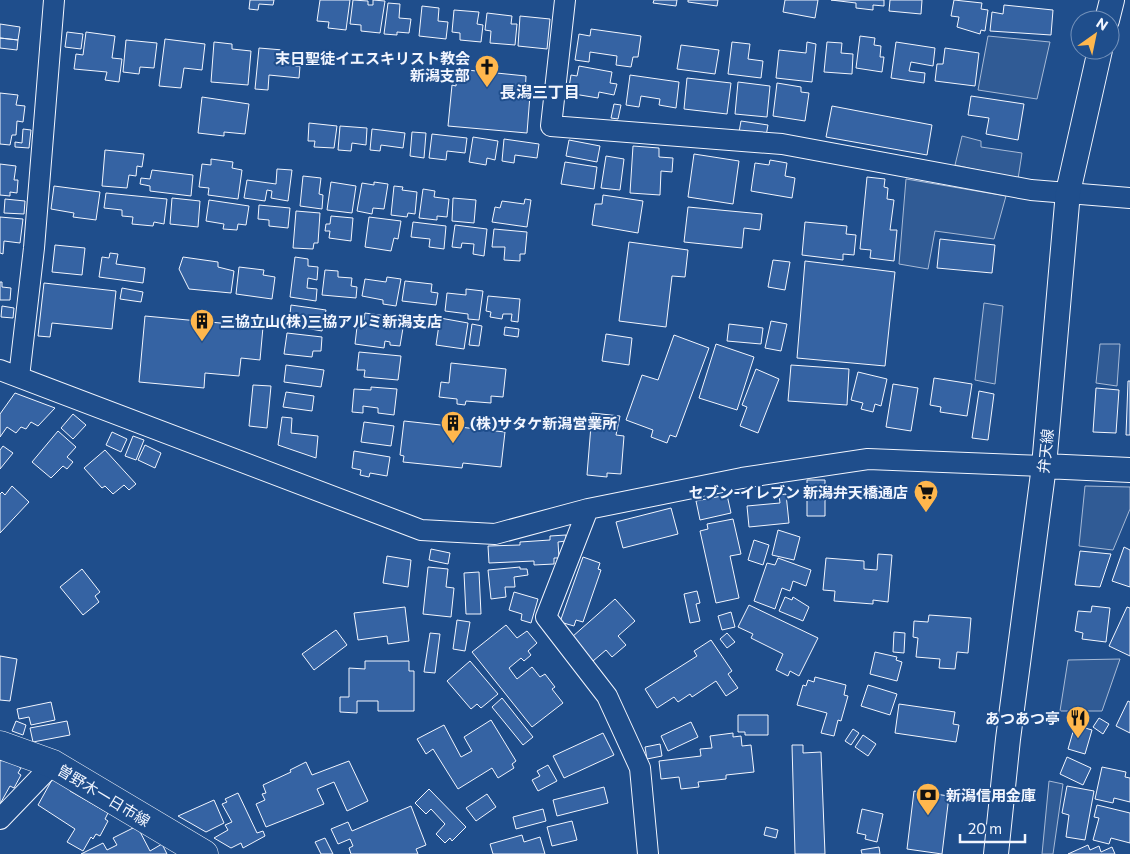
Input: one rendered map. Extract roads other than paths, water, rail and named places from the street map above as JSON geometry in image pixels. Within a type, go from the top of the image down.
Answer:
[{"type":"main road","name":"曽野木一日市線","points":[[0,745],[53,764],[204,854]]},
{"type":"street","points":[[19,377],[34,248],[54,0]]},
{"type":"street","points":[[565,0],[551,126],[782,144],[1031,190],[1130,198]]},
{"type":"street","name":"弁天線","points":[[996,854],[1008,739],[1044,466],[1068,192],[1098,60]]},
{"type":"street","points":[[0,370],[420,530],[496,534],[588,509],[742,478],[868,459],[1130,470]]},
{"type":"street","points":[[588,509],[546,618],[608,696],[640,768],[648,854]]},
{"type":"street","points":[[0,819],[53,764]]},
{"type":"place","name":"末日聖徒イエスキリスト教会 新潟支部","points":[[487,88]]},
{"type":"place","name":"三協立山(株)三協アルミ新潟支店","points":[[202,342]]},
{"type":"place","name":"(株)サタケ新潟営業所","points":[[453,444]]},
{"type":"place","name":"セブン-イレブン 新潟弁天橋通店","points":[[926,513]]},
{"type":"place","name":"あつあつ亭","points":[[1078,739]]},
{"type":"place","name":"新潟信用金庫","points":[[928,816]]},
{"type":"district","name":"長潟三丁目","points":[[540,91]]}]
